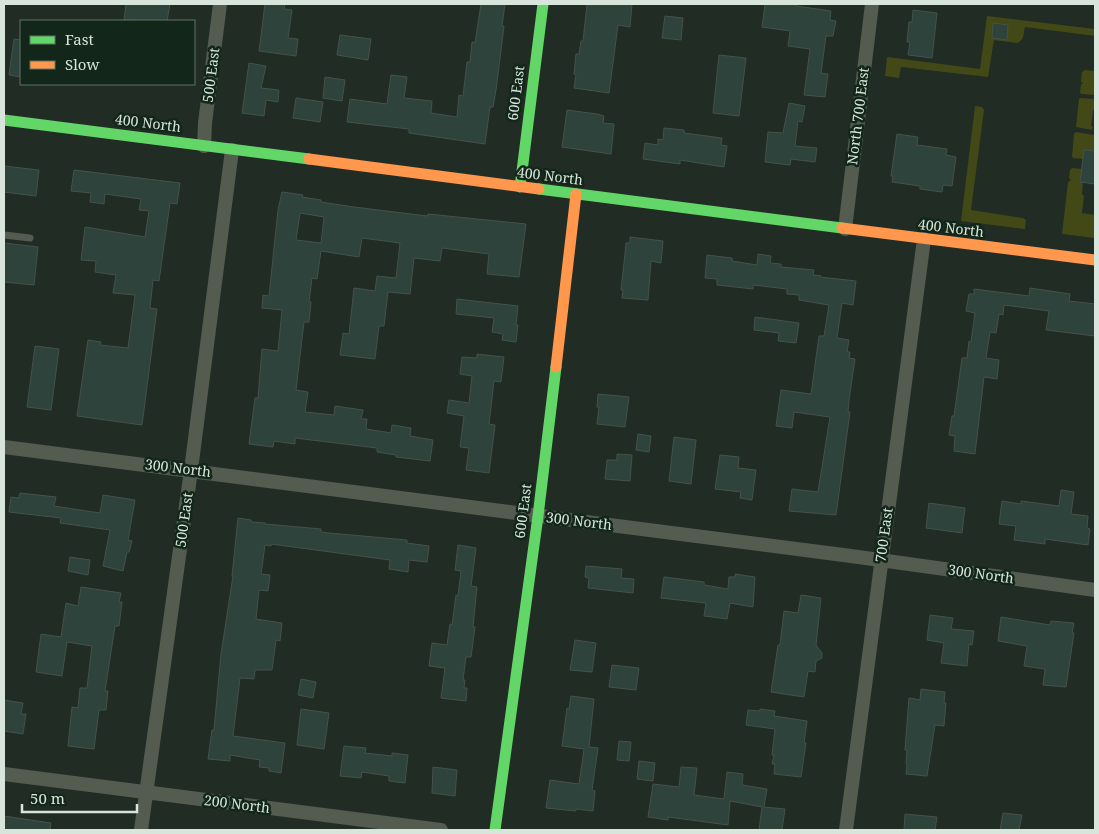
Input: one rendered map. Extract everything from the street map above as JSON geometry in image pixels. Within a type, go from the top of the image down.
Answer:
[{"type":"main road","name":"600 East","points":[[520,187],[543,4]]},
{"type":"main road","name":"400 North","points":[[4,120],[1094,261]]},
{"type":"main road","name":"600 East","points":[[494,830],[538,516],[576,194]]},
{"type":"street","name":"500 East","points":[[204,146],[205,123],[220,4]]},
{"type":"street","name":"North 700 East","points":[[845,229],[872,4]]},
{"type":"street","name":"500 East","points":[[141,830],[191,470],[232,150]]},
{"type":"street","name":"700 East","points":[[846,830],[924,239]]},
{"type":"street","name":"300 North","points":[[4,447],[881,560],[1095,590]]},
{"type":"street","name":"200 North","points":[[4,774],[441,830]]},
{"type":"lane","points":[[4,235],[30,238]]},
{"type":"green space","points":[[987,16],[1095,29],[1095,36],[1025,27],[1023,38],[1020,42],[994,40],[988,77],[901,67],[899,78],[885,76],[887,57],[980,69]]},
{"type":"green space","points":[[1085,70],[1095,71],[1095,95],[1081,94],[1080,92],[1083,83],[1081,82],[1082,72]]},
{"type":"green space","points":[[1079,99],[1095,99],[1092,130],[1076,127]]},
{"type":"green space","points":[[975,106],[982,107],[984,110],[971,210],[1023,218],[1026,220],[1025,229],[961,221]]},
{"type":"green space","points":[[1076,132],[1094,135],[1094,151],[1084,150],[1083,159],[1073,158],[1072,156],[1074,134]]},
{"type":"green space","points":[[1072,168],[1082,169],[1080,182],[1083,182],[1082,195],[1084,195],[1082,213],[1095,215],[1095,238],[1062,234],[1068,182],[1071,180],[1069,178]]},
{"type":"building","points":[[126,4],[170,4],[167,20],[124,20]]},
{"type":"building","points":[[265,4],[285,4],[284,9],[292,10],[288,38],[298,39],[296,56],[259,51]]},
{"type":"building","points":[[481,4],[505,4],[496,90],[493,107],[490,107],[485,144],[409,133],[409,129],[347,122],[350,99],[387,104],[391,75],[407,77],[404,98],[432,101],[431,113],[457,117],[459,95],[463,96],[467,62],[470,62],[472,42],[475,43]]},
{"type":"building","points":[[587,4],[632,4],[630,27],[618,25],[609,93],[574,88],[576,54],[579,54],[581,41],[583,41]]},
{"type":"building","points":[[765,4],[797,4],[796,6],[831,11],[830,20],[836,21],[833,36],[826,36],[821,73],[828,74],[825,97],[804,95],[810,49],[788,46],[790,31],[762,27]]},
{"type":"building","points":[[913,10],[937,13],[932,58],[908,55],[910,42],[907,42],[909,22],[912,22]]},
{"type":"building","points":[[665,16],[683,18],[681,40],[662,38]]},
{"type":"building","points":[[993,23],[1008,25],[1007,40],[992,38]]},
{"type":"building","points":[[340,35],[371,39],[368,60],[337,55]]},
{"type":"building","points":[[14,39],[20,40],[20,77],[9,75]]},
{"type":"building","points":[[719,55],[746,58],[739,116],[713,113]]},
{"type":"building","points":[[249,63],[266,66],[261,88],[279,90],[278,102],[266,100],[264,116],[242,113]]},
{"type":"building","points":[[325,77],[345,80],[342,101],[323,98]]},
{"type":"building","points":[[296,98],[323,102],[320,122],[293,118]]},
{"type":"building","points":[[789,103],[805,106],[802,122],[798,121],[795,146],[817,148],[815,162],[791,159],[790,165],[765,162],[768,132],[783,133]]},
{"type":"building","points":[[567,110],[604,116],[603,123],[614,124],[611,154],[562,147]]},
{"type":"building","points":[[664,128],[684,130],[684,133],[722,138],[721,145],[727,146],[724,167],[680,160],[680,164],[643,159],[645,143],[658,145],[658,139],[663,140]]},
{"type":"building","points":[[897,134],[918,137],[917,145],[947,149],[946,155],[956,157],[952,186],[943,185],[942,192],[920,189],[920,186],[892,182],[893,176],[891,176]]},
{"type":"building","points":[[1084,150],[1095,151],[1095,184],[1080,182]]},
{"type":"building","points":[[4,166],[39,170],[36,196],[4,192]]},
{"type":"building","points":[[74,170],[180,183],[177,204],[170,203],[159,281],[153,280],[150,308],[157,309],[142,425],[77,416],[88,340],[101,342],[100,345],[128,348],[135,295],[113,293],[116,275],[95,272],[96,261],[81,260],[85,227],[145,237],[149,211],[139,210],[141,199],[105,194],[104,204],[90,202],[91,193],[71,191]]},
{"type":"building","points":[[282,192],[303,195],[302,197],[321,200],[321,202],[354,207],[427,216],[428,214],[526,224],[519,277],[487,274],[489,254],[442,248],[440,261],[414,258],[410,294],[388,292],[384,326],[379,326],[375,359],[340,355],[343,333],[349,334],[354,288],[375,291],[377,276],[396,278],[400,243],[362,238],[359,257],[321,251],[317,279],[312,278],[309,322],[304,322],[296,390],[308,392],[305,412],[334,415],[335,406],[363,410],[361,419],[367,419],[366,429],[391,433],[392,425],[411,428],[410,436],[433,440],[430,461],[396,457],[396,455],[377,452],[377,448],[295,438],[295,444],[274,441],[273,447],[249,444],[255,398],[258,398],[262,349],[278,351],[282,310],[262,308],[263,295],[269,296],[278,210]],"holes":[[[300,213],[324,217],[321,243],[296,240]]]},
{"type":"building","points":[[630,237],[663,241],[661,263],[651,261],[648,300],[622,298],[623,290],[621,290],[626,243],[630,243]]},
{"type":"building","points":[[4,243],[38,247],[34,285],[4,282]]},
{"type":"building","points":[[758,254],[771,256],[770,263],[781,264],[781,267],[814,270],[813,275],[820,277],[856,281],[853,305],[842,303],[837,338],[849,340],[847,352],[850,352],[849,358],[855,359],[836,515],[789,511],[792,489],[818,492],[830,417],[794,412],[792,428],[776,426],[781,390],[811,394],[819,336],[824,336],[829,305],[799,300],[799,295],[787,294],[787,289],[753,285],[753,289],[717,285],[717,279],[705,278],[707,255],[732,258],[732,261],[757,265]]},
{"type":"building","points":[[1030,288],[1070,294],[1069,301],[1095,304],[1095,336],[1046,330],[1049,311],[1004,305],[1003,315],[999,314],[996,333],[990,332],[986,358],[999,360],[997,379],[984,377],[975,454],[954,451],[955,436],[949,435],[952,416],[954,416],[962,358],[967,358],[975,313],[966,311],[969,294],[974,294],[974,289],[1029,296]]},
{"type":"building","points":[[457,299],[518,306],[516,342],[502,340],[503,334],[492,332],[494,318],[456,314]]},
{"type":"building","points":[[755,317],[799,323],[796,343],[778,341],[779,333],[754,330]]},
{"type":"building","points":[[35,346],[59,349],[51,410],[27,407]]},
{"type":"building","points":[[477,354],[504,357],[501,382],[494,381],[489,424],[495,425],[489,473],[466,470],[469,448],[460,447],[464,416],[447,413],[449,400],[469,403],[472,376],[460,374],[462,357],[477,358]]},
{"type":"building","points":[[598,394],[629,397],[625,427],[597,424]]},
{"type":"building","points":[[638,434],[651,436],[649,452],[636,450]]},
{"type":"building","points":[[674,437],[696,440],[691,484],[669,481]]},
{"type":"building","points":[[617,454],[632,455],[630,481],[605,479],[607,460],[617,460]]},
{"type":"building","points":[[720,455],[739,457],[738,468],[756,470],[752,500],[740,498],[741,492],[715,489]]},
{"type":"building","points":[[1061,490],[1074,492],[1071,514],[1088,516],[1087,528],[1090,529],[1088,545],[1045,539],[1045,544],[1014,540],[1016,526],[999,524],[1002,501],[1021,504],[1021,501],[1059,506]]},
{"type":"building","points":[[20,493],[56,497],[54,506],[100,513],[103,495],[135,500],[128,540],[132,541],[129,552],[127,552],[123,571],[103,566],[110,530],[60,523],[61,518],[9,512],[11,497],[19,498]]},
{"type":"building","points":[[929,503],[965,508],[962,533],[926,528]]},
{"type":"building","points":[[238,518],[265,524],[321,529],[321,532],[407,540],[407,543],[429,546],[427,562],[409,560],[408,572],[389,569],[390,560],[271,544],[271,546],[265,545],[261,574],[270,575],[268,591],[259,590],[256,619],[282,623],[280,641],[276,640],[272,670],[255,670],[254,679],[240,678],[233,736],[285,743],[281,773],[269,771],[269,768],[259,767],[260,760],[230,755],[230,761],[208,759],[212,730],[214,730],[221,654],[233,576]]},
{"type":"building","points":[[458,545],[476,548],[471,586],[477,587],[473,627],[475,627],[471,657],[466,657],[463,680],[465,680],[464,688],[467,688],[466,701],[441,698],[445,668],[429,666],[432,643],[447,645],[450,624],[452,625],[461,571],[455,570]]},
{"type":"building","points":[[70,557],[90,560],[88,575],[68,571]]},
{"type":"building","points":[[586,566],[622,569],[621,578],[634,579],[633,593],[588,588],[589,578],[585,577]]},
{"type":"building","points":[[735,574],[755,577],[753,607],[730,603],[727,619],[704,616],[706,603],[661,598],[664,577],[704,582],[704,585],[728,589],[729,577],[735,577]]},
{"type":"building","points":[[81,587],[121,593],[119,602],[122,602],[119,626],[115,626],[105,691],[108,691],[106,710],[99,710],[94,749],[68,746],[72,707],[78,708],[80,688],[87,688],[92,646],[67,642],[62,676],[36,672],[41,634],[61,637],[66,603],[78,606]]},
{"type":"building","points":[[801,595],[821,598],[816,645],[822,653],[822,658],[816,661],[815,672],[808,671],[804,697],[771,692],[784,611],[798,613]]},
{"type":"building","points":[[930,615],[953,618],[951,629],[974,631],[972,645],[969,644],[967,666],[941,663],[944,643],[927,640]]},
{"type":"building","points":[[1001,617],[1050,625],[1051,621],[1074,623],[1066,687],[1043,685],[1045,669],[1024,666],[1027,646],[998,641]]},
{"type":"building","points":[[575,640],[596,643],[592,672],[570,670]]},
{"type":"building","points":[[612,665],[639,668],[636,690],[609,687]]},
{"type":"building","points":[[301,679],[316,682],[313,698],[298,695]]},
{"type":"building","points":[[921,689],[945,692],[944,703],[946,703],[944,726],[935,725],[927,776],[906,774],[907,750],[905,750],[909,698],[920,700]]},
{"type":"building","points":[[571,696],[594,699],[589,747],[598,748],[592,790],[595,791],[593,811],[546,808],[550,780],[579,784],[584,749],[562,746],[567,708],[569,709]]},
{"type":"building","points":[[4,700],[23,703],[21,714],[26,714],[23,734],[4,731]]},
{"type":"building","points":[[301,709],[329,713],[324,749],[297,745]]},
{"type":"building","points":[[760,709],[775,711],[774,716],[807,721],[801,777],[774,774],[775,764],[772,764],[774,755],[772,755],[775,729],[746,725],[748,710],[760,711]]},
{"type":"building","points":[[619,741],[631,742],[629,761],[617,760]]},
{"type":"building","points":[[344,746],[366,748],[365,753],[392,756],[392,753],[408,755],[405,783],[389,781],[389,776],[362,772],[361,778],[340,776]]},
{"type":"building","points":[[639,761],[655,763],[653,781],[637,779]]},
{"type":"building","points":[[433,767],[457,770],[455,796],[432,793]]},
{"type":"building","points":[[681,767],[697,768],[694,795],[724,799],[727,772],[743,774],[742,785],[767,789],[764,807],[785,809],[782,830],[759,830],[762,807],[730,801],[728,825],[668,817],[668,820],[648,817],[653,784],[679,787]]},
{"type":"building","points":[[1003,813],[1022,815],[1019,830],[1000,830]]},
{"type":"building","points":[[905,814],[937,817],[935,830],[904,830]]},
{"type":"building","points":[[4,816],[51,823],[50,830],[4,830]]},
{"type":"traffic: fast","points":[[520,187],[543,4]]},
{"type":"traffic: fast","points":[[4,120],[309,159]]},
{"type":"traffic: fast","points":[[539,189],[842,228]]},
{"type":"traffic: fast","points":[[495,830],[538,516],[556,367]]},
{"type":"traffic: slow","points":[[309,159],[539,189]]},
{"type":"traffic: slow","points":[[556,367],[576,194]]},
{"type":"traffic: slow","points":[[842,228],[1095,260]]}]
